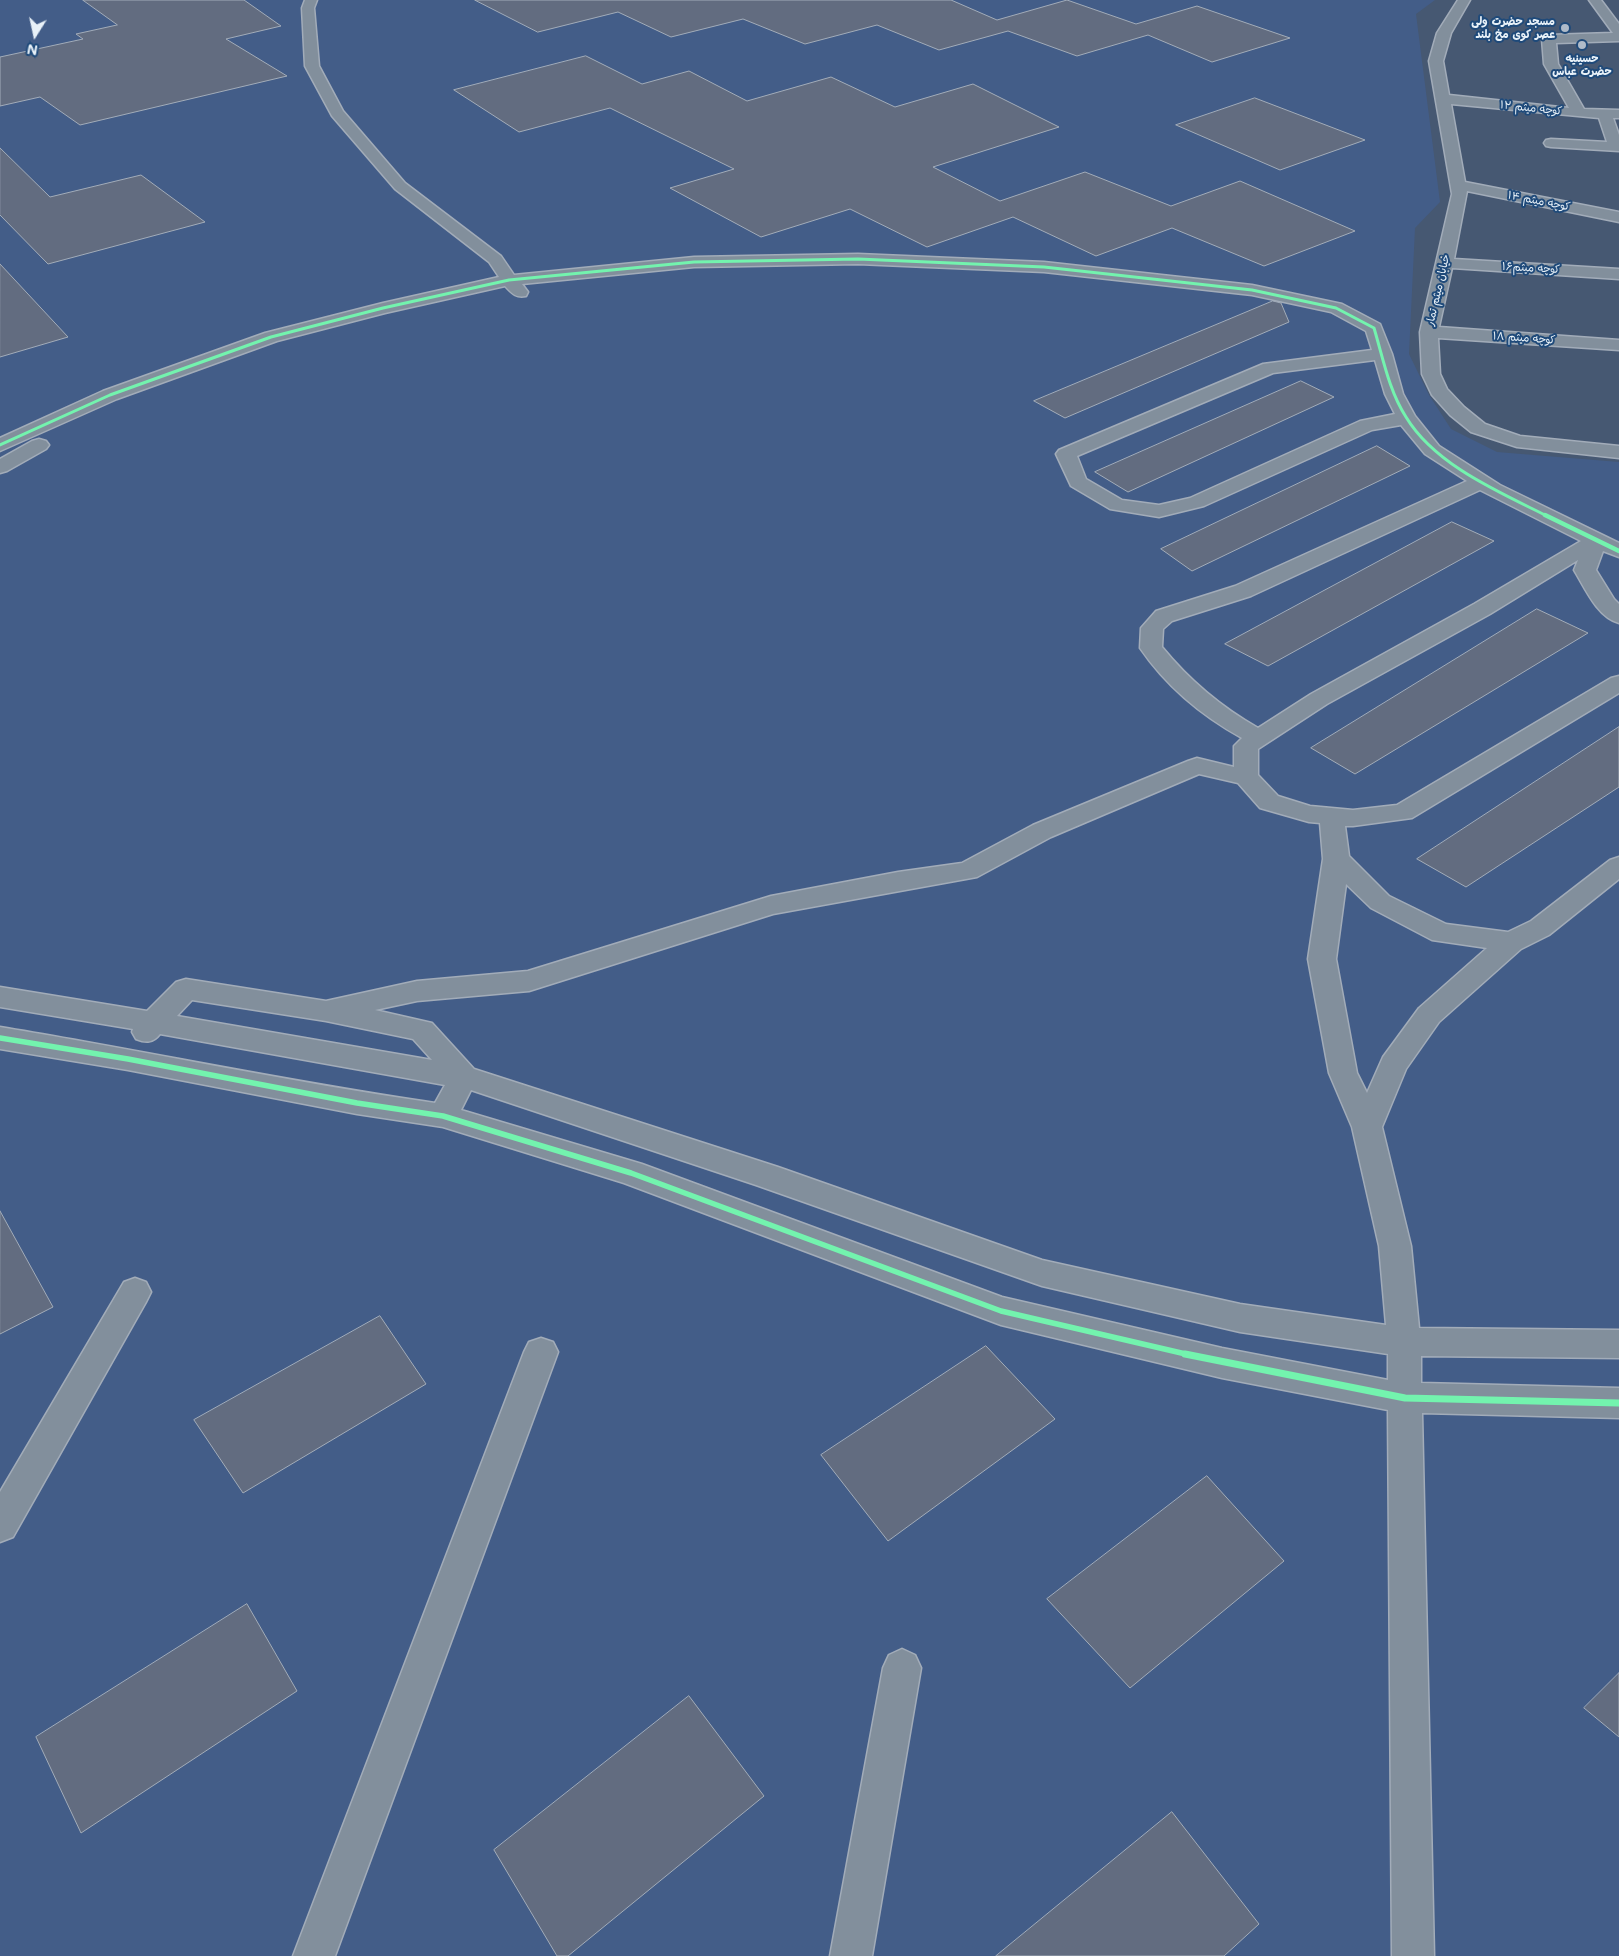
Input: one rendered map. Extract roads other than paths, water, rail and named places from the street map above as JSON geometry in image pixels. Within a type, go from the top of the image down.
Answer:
[{"type":"street","points":[[311,0],[308,8],[312,66],[337,113],[400,186],[495,259],[509,280],[529,296],[505,300]]},
{"type":"street","name":"خیابان میثم تمار","points":[[1464,0],[1439,47],[1436,61],[1460,194],[1429,332],[1431,374],[1439,391],[1457,411],[1478,428],[1517,441],[1619,452]]},
{"type":"street","points":[[1595,0],[1619,35]]},
{"type":"street","points":[[1579,113],[1551,64],[1549,39],[1619,35]]},
{"type":"street","name":"کوچه میثم ۱۲","points":[[1443,99],[1579,113],[1612,114]]},
{"type":"street","points":[[1551,142],[1616,147],[1612,114]]},
{"type":"street","name":"کوچه میثم ۱۴","points":[[1458,185],[1619,217]]},
{"type":"street","points":[[8,441],[110,395],[271,338],[383,308],[509,280],[694,262],[858,259],[1054,268],[1252,290],[1336,308],[1374,328],[1394,394],[1406,418],[1432,450],[1481,482],[1619,551]]},
{"type":"street","name":"کوچه میثم۱۶","points":[[1444,263],[1619,274]]},
{"type":"street","points":[[552,293],[616,284],[721,276],[896,273],[987,278],[1243,302],[1336,308]]},
{"type":"street","points":[[147,399],[229,366],[358,329],[426,316]]},
{"type":"street","name":"کوچه میثم ۱۸","points":[[1429,332],[1619,345]]},
{"type":"street","points":[[1383,354],[1269,368],[1066,454],[1078,482],[1118,505],[1159,511],[1197,502],[1367,425],[1406,418]]},
{"type":"street","points":[[0,467],[57,437]]},
{"type":"street","points":[[8,441],[40,445]]},
{"type":"street","points":[[1258,738],[1223,718],[1174,676],[1151,648],[1152,628],[1164,616],[1243,591],[1481,482]]},
{"type":"street","points":[[1597,540],[1585,570],[1606,603],[1619,616]]},
{"type":"street","points":[[1246,777],[1246,746],[1318,699],[1482,609],[1597,540]]},
{"type":"street","points":[[326,1011],[417,991],[529,981],[682,935],[771,905],[898,881],[968,871],[1042,831],[1197,766],[1246,777],[1269,802],[1309,814],[1353,818],[1403,812],[1619,683]]},
{"type":"street","points":[[1332,816],[1336,859],[1322,959],[1342,1073],[1367,1127],[1395,1246],[1404,1342],[1413,1956]]},
{"type":"street","points":[[1336,859],[1380,902],[1441,933],[1511,942]]},
{"type":"street","points":[[1367,1127],[1393,1064],[1429,1015],[1511,942],[1540,928],[1619,866]]},
{"type":"street","points":[[128,1059],[153,1022],[186,989],[326,1011],[422,1030],[464,1077]]},
{"type":"street","points":[[0,997],[464,1077],[573,1111],[767,1176],[1042,1273],[1240,1318],[1404,1342],[1619,1344]]},
{"type":"street","points":[[0,1038],[128,1059],[357,1103],[443,1116],[631,1173],[1001,1311],[1222,1363],[1405,1398],[1619,1403]]},
{"type":"street","points":[[443,1116],[464,1077]]},
{"type":"street","points":[[0,1525],[135,1292]]},
{"type":"street","points":[[314,1956],[541,1352]]},
{"type":"street","points":[[851,1956],[902,1668]]},
{"type":"place","name":"مسجد حضرت ولی عصر کوی مخ بلند","points":[[1565,28]]},
{"type":"place","name":"حسینیه حضرت عباس","points":[[1582,45]]}]
